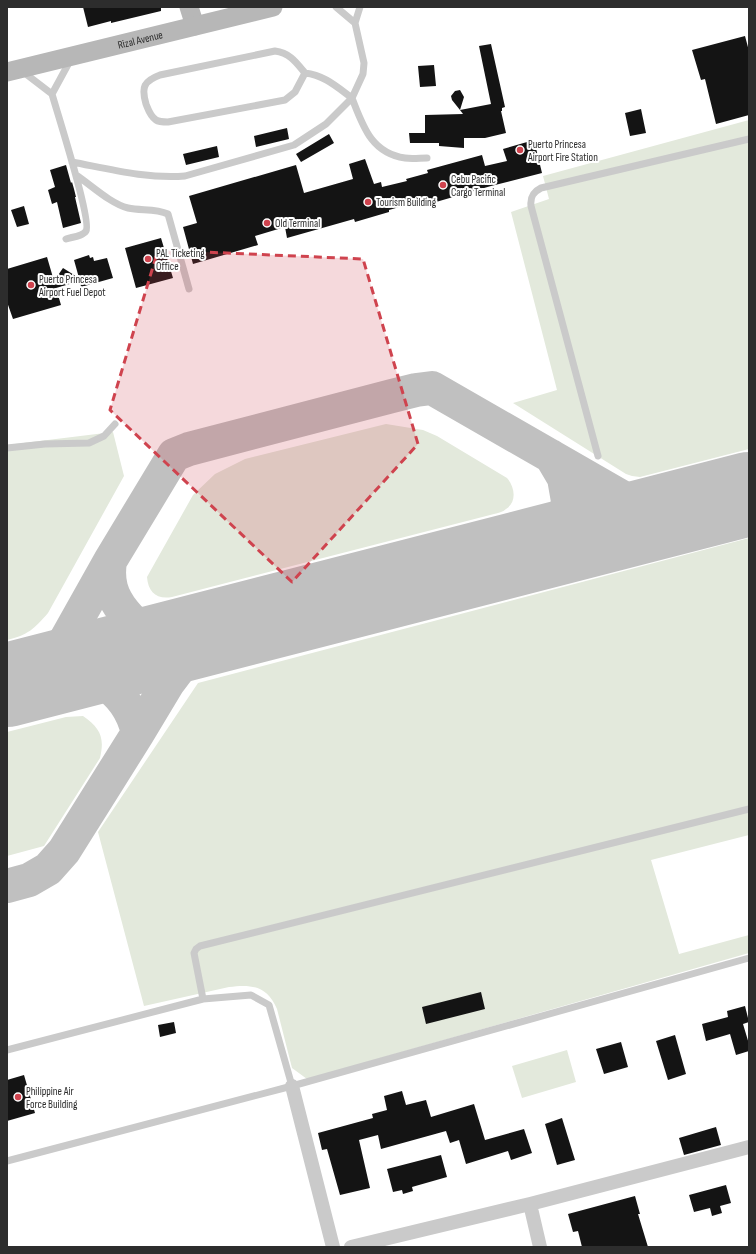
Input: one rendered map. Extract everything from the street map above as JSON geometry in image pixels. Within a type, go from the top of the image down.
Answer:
[{"type":"street","points":[[190,7],[195,26]]},
{"type":"street","name":"Rizal Avenue","points":[[14,71],[73,55],[273,7]]},
{"type":"street","points":[[292,1086],[333,1247]]},
{"type":"street","points":[[351,1247],[530,1204],[749,1147]]},
{"type":"street","points":[[530,1204],[540,1247]]},
{"type":"lane","points":[[336,7],[355,23]]},
{"type":"lane","points":[[72,162],[153,176],[185,176],[294,145],[326,124],[352,98],[360,82],[364,63],[355,23],[360,7]]},
{"type":"lane","points":[[305,73],[295,92],[285,100],[168,122],[157,121],[151,115],[146,104],[143,91],[144,86],[148,81],[160,75],[275,52],[284,52],[290,56],[305,73],[313,74],[329,81],[352,98],[367,135],[376,144],[388,152],[404,158],[427,158]]},
{"type":"lane","points":[[52,94],[73,55]]},
{"type":"lane","points":[[14,71],[52,94],[76,175],[87,226],[86,231],[83,234],[66,239]]},
{"type":"lane","points":[[598,456],[531,206],[532,195],[541,188],[749,139]]},
{"type":"lane","points":[[76,175],[104,195],[127,208],[161,211],[168,214],[189,289]]},
{"type":"lane","points":[[7,448],[45,444],[89,443],[104,436],[115,424]]},
{"type":"lane","points":[[203,999],[194,953],[200,946],[749,809]]},
{"type":"lane","points":[[7,1160],[292,1086],[749,958]]},
{"type":"lane","points":[[7,1050],[203,999],[251,995],[269,1005],[292,1086]]},
{"type":"highlighted area","points":[[158,250],[363,259],[418,444],[292,582],[110,410]]},
{"type":"shaded area","points":[[749,120],[749,449],[640,477],[626,474],[513,403],[557,390],[511,212],[549,199],[543,176]]},
{"type":"shaded area","points":[[386,424],[423,430],[437,436],[507,478],[512,486],[514,494],[510,506],[499,513],[172,597],[167,598],[158,596],[151,591],[147,577],[193,495],[215,474],[245,459]]},
{"type":"shaded area","points":[[113,432],[124,476],[48,613],[30,631],[7,640],[7,445]]},
{"type":"shaded area","points":[[749,538],[749,835],[651,860],[679,954],[749,935],[749,953],[307,1079],[292,1068],[277,1009],[269,995],[258,988],[245,986],[229,987],[144,1006],[98,832],[198,683]]},
{"type":"shaded area","points":[[83,716],[94,725],[100,734],[102,744],[100,758],[44,846],[7,856],[7,732],[66,717]]},
{"type":"shaded area","points":[[567,1050],[576,1082],[522,1098],[512,1066]]},
{"type":"building","points":[[83,7],[161,7],[161,11],[88,27]]},
{"type":"building","points":[[745,36],[749,51],[749,115],[716,124],[705,79],[701,80],[692,50]]},
{"type":"building","points":[[491,44],[505,107],[502,108],[501,111],[506,133],[485,138],[464,138],[464,148],[439,146],[439,143],[410,143],[409,133],[425,133],[425,115],[463,114],[460,110],[491,104],[479,46]]},
{"type":"building","points":[[434,65],[436,86],[420,87],[418,66]]},
{"type":"building","points":[[460,90],[464,97],[460,110],[452,100],[451,96],[455,91]]},
{"type":"building","points":[[641,109],[646,133],[630,136],[625,113]]},
{"type":"building","points":[[287,128],[289,139],[256,147],[254,136]]},
{"type":"building","points":[[329,134],[334,143],[301,162],[296,154]]},
{"type":"building","points":[[534,140],[542,173],[436,202],[435,199],[414,205],[413,203],[355,222],[354,219],[287,238],[285,227],[255,236],[258,245],[193,264],[183,227],[197,223],[189,196],[296,165],[304,193],[353,179],[349,164],[365,159],[374,184],[381,182],[382,187],[407,181],[406,179],[428,173],[427,170],[482,155],[485,166],[507,161],[503,149]]},
{"type":"building","points":[[217,146],[219,157],[186,165],[183,154]]},
{"type":"building","points":[[66,165],[74,189],[81,223],[63,228],[57,202],[52,204],[48,190],[55,187],[50,170]]},
{"type":"building","points":[[24,206],[29,224],[17,227],[11,210]]},
{"type":"building","name":"PAL Ticketing Office","points":[[161,238],[173,278],[136,288],[125,248]]},
{"type":"building","name":"Puerto Princesa Airport Fuel Depot","points":[[89,255],[90,258],[93,257],[94,261],[107,258],[113,278],[81,287],[80,281],[56,288],[61,305],[13,319],[7,302],[7,269],[47,257],[54,281],[63,268],[79,278],[74,260]]},
{"type":"building","points":[[481,992],[485,1009],[426,1024],[422,1007]]},
{"type":"building","points":[[745,1006],[749,1022],[743,1024],[749,1044],[749,1051],[736,1055],[730,1034],[706,1041],[702,1024],[728,1017],[727,1011]]},
{"type":"building","points":[[174,1022],[176,1033],[160,1037],[158,1025]]},
{"type":"building","points":[[675,1035],[686,1074],[668,1080],[656,1041]]},
{"type":"building","points":[[621,1042],[628,1067],[604,1074],[596,1049]]},
{"type":"building","name":"Philippine Air Force Building","points":[[24,1075],[35,1113],[7,1121],[7,1080]]},
{"type":"building","points":[[402,1091],[406,1105],[426,1100],[431,1117],[474,1104],[485,1140],[524,1129],[532,1153],[511,1160],[508,1151],[466,1164],[459,1140],[450,1143],[446,1131],[381,1149],[378,1135],[359,1140],[370,1188],[340,1195],[327,1149],[322,1150],[318,1133],[373,1118],[372,1114],[387,1110],[384,1096]]},
{"type":"building","points":[[562,1118],[575,1160],[557,1165],[545,1124]]},
{"type":"building","points":[[716,1127],[721,1145],[684,1155],[679,1138]]},
{"type":"building","points":[[441,1155],[447,1177],[412,1187],[413,1191],[403,1194],[402,1190],[393,1192],[387,1169]]},
{"type":"building","points":[[726,1185],[731,1203],[720,1206],[722,1213],[712,1216],[710,1208],[694,1212],[689,1195]]},
{"type":"building","points":[[635,1196],[640,1214],[638,1214],[648,1247],[582,1247],[578,1231],[573,1232],[568,1214]]},
{"type":"taxiway","points":[[46,675],[110,561],[174,455],[189,449],[392,396],[432,388],[634,504],[662,516]]},
{"type":"taxiway","points":[[551,456],[564,478],[568,501],[561,542]]},
{"type":"taxiway","points":[[110,561],[109,575],[111,588],[116,600],[128,616],[135,623],[146,628],[185,639]]},
{"type":"taxiway","points":[[7,886],[29,880],[48,869],[64,851],[168,683],[205,634]]},
{"type":"taxiway","points":[[46,675],[83,673],[100,680],[115,692],[126,704],[133,717],[138,733]]},
{"type":"runway","points":[[7,685],[749,494]]},
{"type":"place","name":"Puerto Princesa Airport Fire Station","points":[[520,150]]},
{"type":"place","name":"Cebu Pacific Cargo Terminal","points":[[443,185]]},
{"type":"place","name":"Tourism Building","points":[[368,202]]},
{"type":"place","name":"Old Terminal","points":[[267,223]]},
{"type":"place","name":"PAL Ticketing Office","points":[[148,259]]},
{"type":"place","name":"Puerto Princesa Airport Fuel Depot","points":[[31,285]]},
{"type":"place","name":"Philippine Air Force Building","points":[[18,1097]]}]
